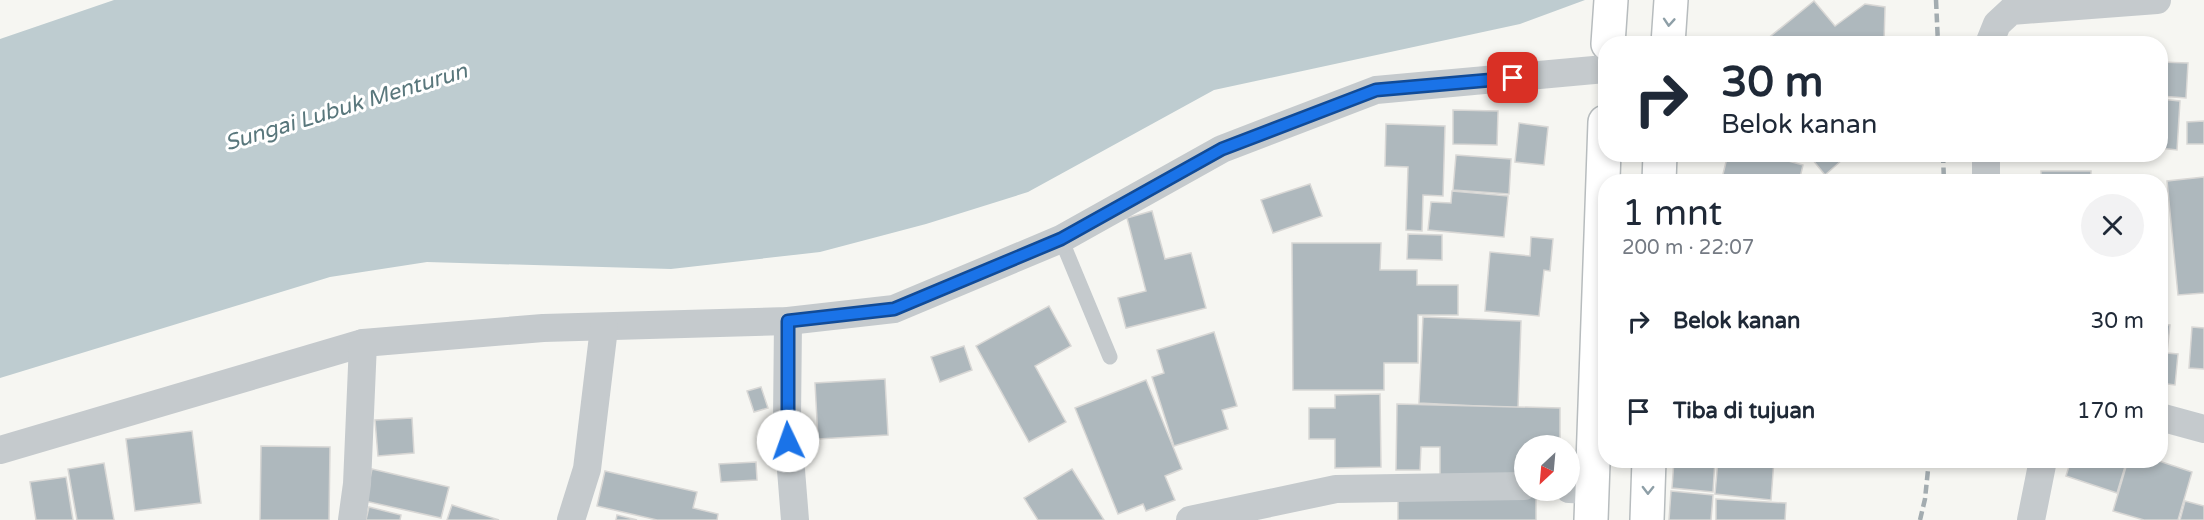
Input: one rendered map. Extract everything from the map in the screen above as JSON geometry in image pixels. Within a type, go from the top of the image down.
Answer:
[{"type":"highway","points":[[1609,36],[1611,0]]},
{"type":"highway","points":[[1669,36],[1671,0]]},
{"type":"highway","points":[[1584,500],[1598,248]]},
{"type":"highway","points":[[1647,520],[1648,468]]},
{"type":"street","points":[[1992,36],[1997,24],[2011,11],[2157,0]]},
{"type":"street","points":[[0,450],[363,343],[543,328],[788,321],[894,309],[1061,239],[1222,149],[1376,90],[1598,70]]},
{"type":"street","points":[[788,321],[787,420],[795,520]]},
{"type":"street","points":[[571,520],[587,469],[604,328]]},
{"type":"street","points":[[352,520],[357,484],[363,343]]},
{"type":"street","points":[[2168,419],[2204,429]]},
{"type":"street","points":[[2031,520],[2041,468]]},
{"type":"street","points":[[1190,520],[1336,489],[1514,486]]},
{"type":"lane","points":[[1061,239],[1110,357]]},
{"type":"water","name":"Sungai Lubuk Menturun","points":[[114,0],[1585,0],[1520,24],[1214,90],[1028,192],[926,224],[820,252],[671,269],[427,262],[330,277],[0,378],[0,39]]},
{"type":"building","points":[[1814,1],[1835,26],[1865,4],[1885,7],[1884,36],[1771,36]]},
{"type":"building","points":[[2168,62],[2188,63],[2186,98],[2168,97]]},
{"type":"building","points":[[2168,100],[2180,101],[2177,150],[2168,149]]},
{"type":"building","points":[[1453,110],[1498,111],[1497,145],[1453,144]]},
{"type":"building","points":[[2204,121],[2204,144],[2187,144],[2187,122]]},
{"type":"building","points":[[1519,123],[1548,127],[1544,165],[1515,162]]},
{"type":"building","points":[[1386,124],[1445,126],[1443,196],[1423,195],[1422,231],[1406,230],[1408,167],[1385,166]]},
{"type":"building","points":[[1456,155],[1511,159],[1509,194],[1453,190]]},
{"type":"building","points":[[1726,162],[1792,162],[1803,165],[1801,174],[1723,174]]},
{"type":"building","points":[[1814,162],[1840,162],[1826,174]]},
{"type":"building","points":[[2041,171],[2091,171],[2091,174],[2041,174]]},
{"type":"building","points":[[2204,177],[2204,293],[2178,295],[2168,181]]},
{"type":"building","points":[[1310,184],[1322,216],[1273,233],[1261,200]]},
{"type":"building","points":[[1452,191],[1508,196],[1504,237],[1428,230],[1431,202],[1451,203]]},
{"type":"building","points":[[1152,211],[1165,259],[1191,253],[1206,308],[1126,328],[1118,298],[1146,291],[1127,218]]},
{"type":"building","points":[[1408,234],[1442,235],[1442,260],[1407,259]]},
{"type":"building","points":[[1531,237],[1553,239],[1550,271],[1544,270],[1539,316],[1485,311],[1490,252],[1530,256]]},
{"type":"building","points":[[1292,243],[1381,243],[1380,270],[1417,270],[1417,285],[1458,285],[1458,315],[1418,315],[1418,363],[1384,363],[1384,390],[1293,390]]},
{"type":"building","points":[[1049,306],[1071,346],[1035,366],[1066,422],[1029,442],[976,346]]},
{"type":"building","points":[[1423,317],[1521,321],[1518,408],[1419,403]]},
{"type":"building","points":[[2192,327],[2204,328],[2204,369],[2189,368]]},
{"type":"building","points":[[1214,332],[1237,406],[1222,410],[1228,429],[1174,446],[1152,377],[1164,373],[1157,350]]},
{"type":"building","points":[[964,346],[972,370],[940,382],[931,357]]},
{"type":"building","points":[[2168,353],[2178,354],[2175,385],[2168,384]]},
{"type":"building","points":[[885,379],[888,435],[818,439],[815,383]]},
{"type":"building","points":[[1146,380],[1182,469],[1165,476],[1175,500],[1146,511],[1143,504],[1118,514],[1075,408]]},
{"type":"building","points":[[761,387],[768,408],[754,412],[747,391]]},
{"type":"building","points":[[1380,394],[1381,467],[1335,468],[1335,439],[1309,439],[1309,408],[1335,408],[1335,395]]},
{"type":"building","points":[[1397,404],[1560,408],[1560,435],[1514,435],[1514,480],[1440,478],[1440,447],[1421,447],[1420,470],[1396,470]]},
{"type":"building","points":[[412,418],[414,453],[378,456],[375,420]]},
{"type":"building","points":[[192,431],[201,503],[135,511],[126,439]]},
{"type":"building","points":[[261,446],[330,447],[329,520],[260,520]]},
{"type":"building","points":[[756,462],[757,480],[721,482],[719,464]]},
{"type":"building","points":[[104,463],[114,520],[77,520],[68,469]]},
{"type":"building","points":[[2168,464],[2192,472],[2178,520],[2144,520],[2113,511],[2126,468],[2168,468]]},
{"type":"building","points":[[1673,468],[1714,468],[1713,492],[1672,488]]},
{"type":"building","points":[[1717,468],[1773,468],[1771,500],[1715,494]]},
{"type":"building","points":[[2068,468],[2125,468],[2117,493],[2066,476]]},
{"type":"building","points":[[372,469],[449,487],[441,518],[365,501]]},
{"type":"building","points":[[1072,469],[1104,520],[1038,520],[1024,498]]},
{"type":"building","points":[[605,471],[697,492],[693,508],[718,514],[717,520],[657,520],[597,506]]},
{"type":"building","points":[[66,477],[73,520],[36,520],[30,482]]},
{"type":"building","points":[[1671,491],[1713,495],[1711,520],[1669,520]]},
{"type":"building","points":[[1514,493],[1514,501],[1536,501],[1536,520],[1398,520],[1398,494]]},
{"type":"building","points":[[1716,499],[1786,503],[1785,520],[1716,520]]},
{"type":"building","points":[[2185,501],[2204,506],[2204,520],[2180,520]]},
{"type":"building","points":[[452,505],[499,520],[447,520]]},
{"type":"building","points":[[369,507],[401,515],[400,520],[366,520]]},
{"type":"building","points":[[617,515],[637,520],[616,520]]},
{"type":"railway","points":[[1936,0],[1938,36]]},
{"type":"railway","points":[[1943,162],[1944,174]]},
{"type":"railway","points":[[1920,520],[1928,468]]},
{"type":"route","points":[[788,441],[788,321],[894,309],[1061,239],[1222,149],[1376,90],[1513,78]]}]
